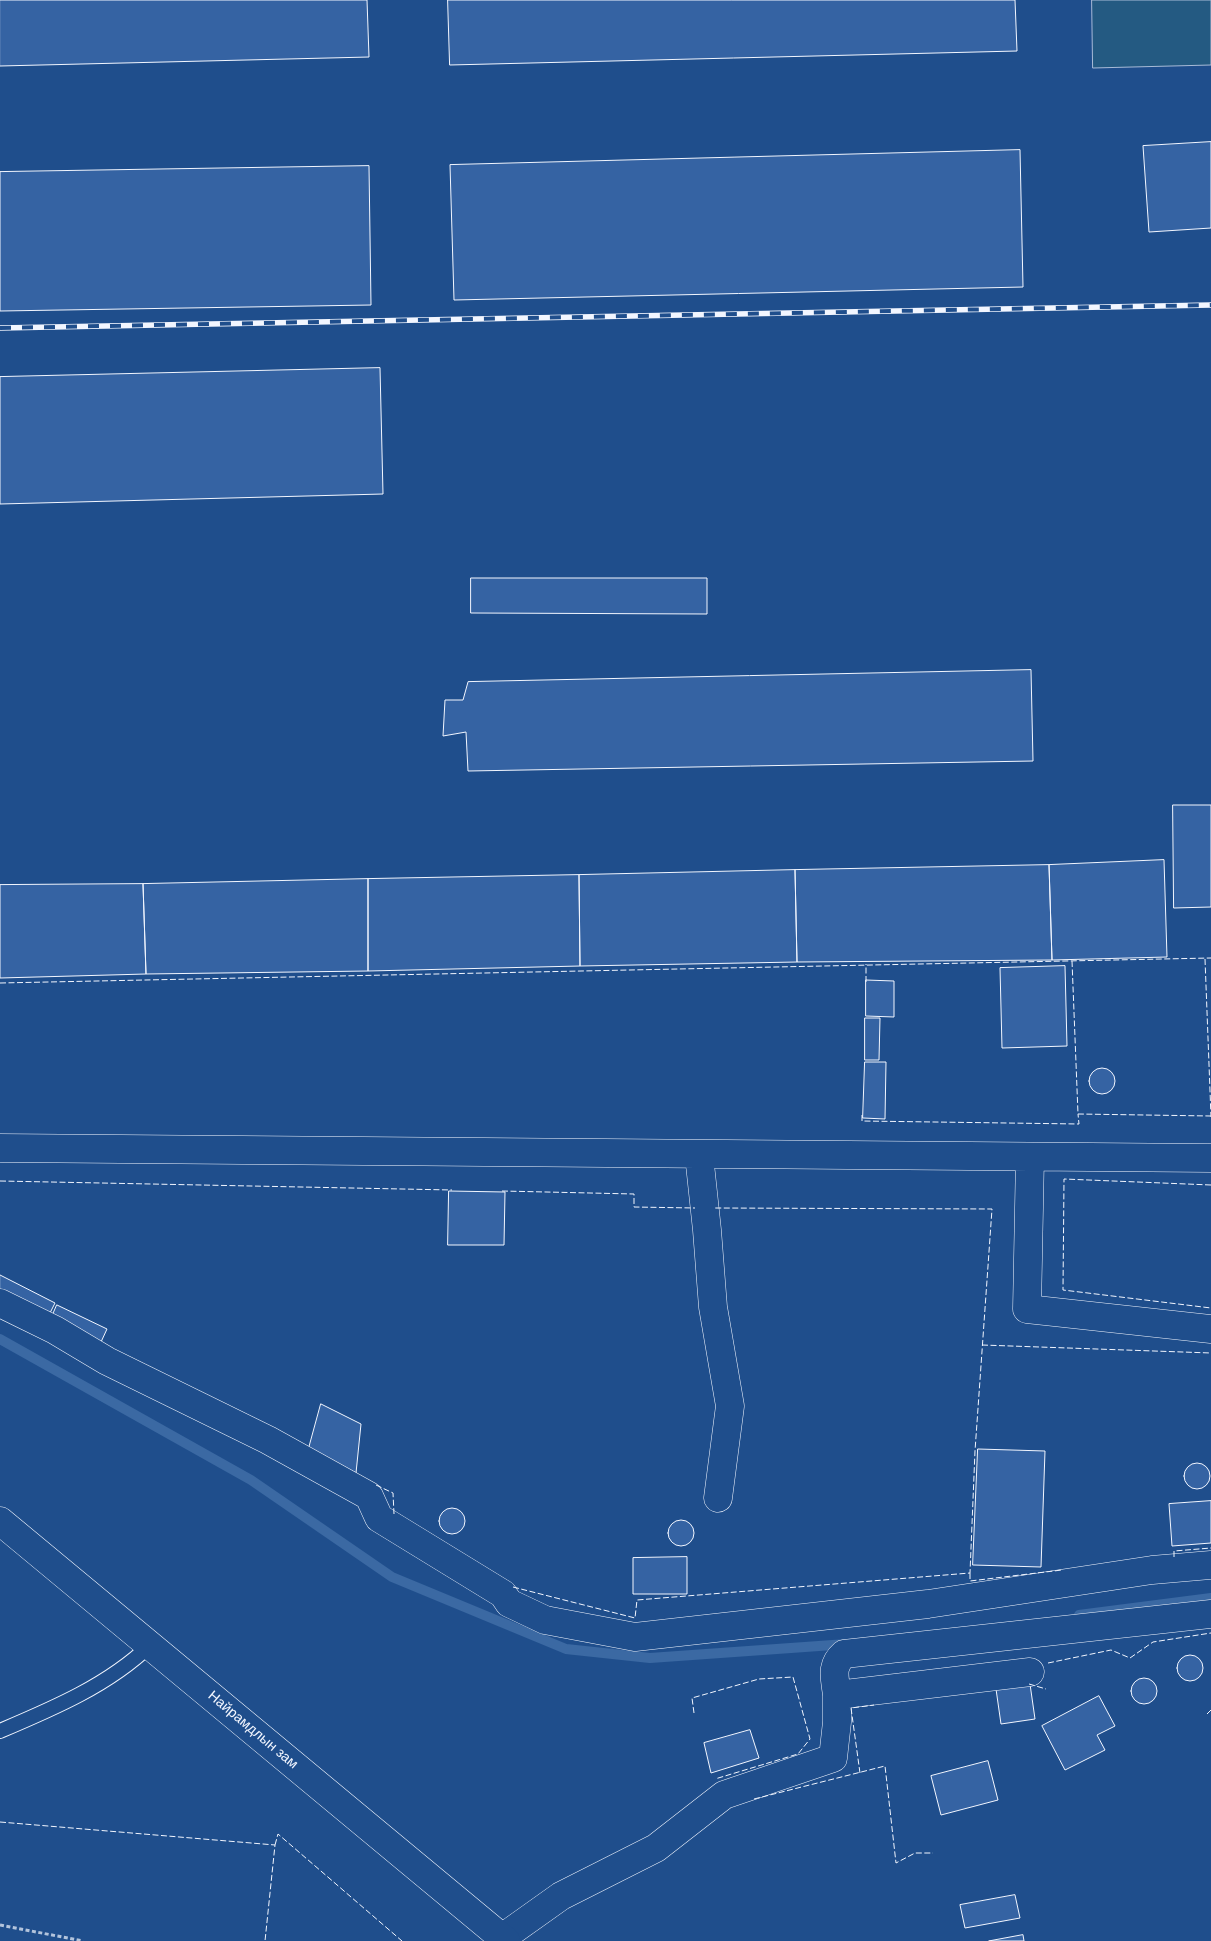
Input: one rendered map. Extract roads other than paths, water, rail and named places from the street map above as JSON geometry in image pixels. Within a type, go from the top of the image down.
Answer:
[{"type":"street","points":[[0,1148],[1211,1158]]},
{"type":"street","points":[[699,1155],[713,1307],[730,1406],[718,1498]]},
{"type":"street","points":[[1030,1156],[1027,1310],[1211,1329]]},
{"type":"street","points":[[0,1303],[55,1330],[107,1361],[260,1436],[369,1496],[379,1518],[503,1594],[509,1603],[545,1620],[635,1637],[928,1604],[1152,1570],[1211,1565]]},
{"type":"street","name":"Найрамдлын зам","points":[[0,1521],[504,1940]]},
{"type":"street","points":[[504,1940],[561,1896],[656,1848],[724,1795],[834,1758],[837,1722],[834,1668],[836,1661],[844,1654],[1211,1614]]},
{"type":"street","points":[[836,1695],[1030,1672]]},
{"type":"lane","points":[[0,1732],[83,1693],[134,1661],[150,1645]]},
{"type":"waterway","points":[[0,1339],[251,1480],[392,1577],[566,1649],[650,1658],[847,1644]]},
{"type":"waterway","points":[[1079,1615],[1211,1598]]},
{"type":"railway","points":[[0,328],[1211,305]]}]
